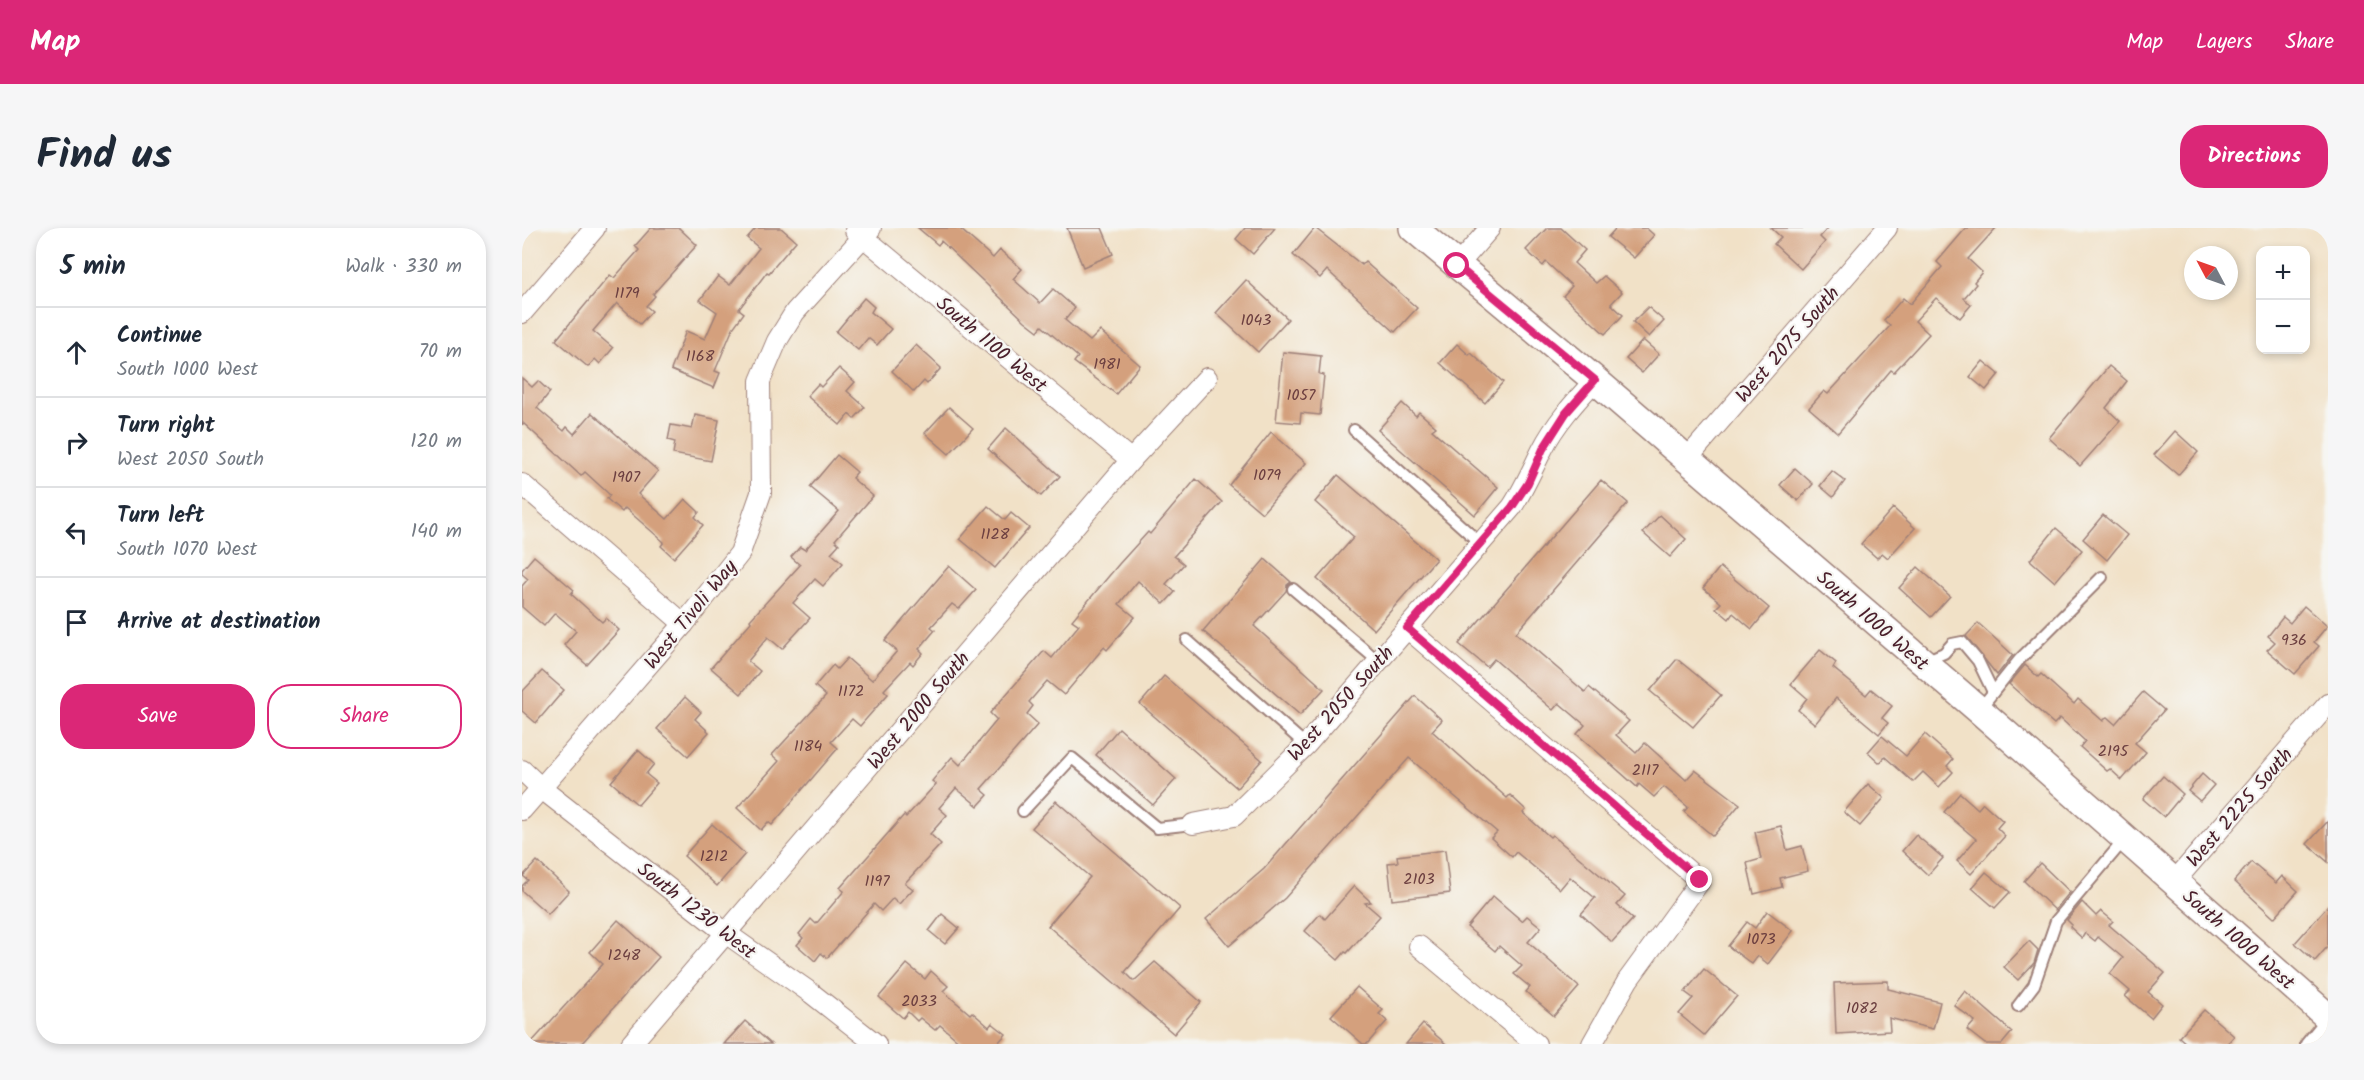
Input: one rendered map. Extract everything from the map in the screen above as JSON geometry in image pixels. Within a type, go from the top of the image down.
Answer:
[{"type":"main road","name":"South 1000 West","points":[[1413,228],[1595,380],[1921,662],[1986,701],[2126,839],[2328,1017]]},
{"type":"street","points":[[522,312],[596,228]]},
{"type":"street","points":[[1457,266],[1490,228]]},
{"type":"street","name":"West 2075 South","points":[[1687,459],[1887,228]]},
{"type":"street","name":"South 1100 West","points":[[862,231],[1131,460]]},
{"type":"street","name":"West Tivoli Way","points":[[522,810],[684,624],[740,553],[761,493],[760,381],[777,341],[795,312],[862,231]]},
{"type":"street","name":"West 2000 South","points":[[632,1044],[1131,460],[1207,378]]},
{"type":"street","name":"West 2050 South","points":[[1193,824],[1234,816],[1306,745],[1512,507],[1528,483],[1543,449],[1566,413],[1595,380]]},
{"type":"street","points":[[522,484],[684,624]]},
{"type":"street","points":[[1407,628],[1700,880],[1628,980],[1592,1044]]},
{"type":"street","name":"West 2225 South","points":[[2174,882],[2328,704]]},
{"type":"street","name":"South 1230 West","points":[[522,770],[542,789],[727,934],[811,993],[876,1044]]},
{"type":"street","points":[[1419,946],[1536,1044]]},
{"type":"lane","points":[[1354,430],[1480,543]]},
{"type":"lane","points":[[1986,701],[2019,660],[2102,577]]},
{"type":"lane","points":[[1293,589],[1378,661]]},
{"type":"lane","points":[[1187,640],[1306,745]]},
{"type":"lane","points":[[1921,662],[1944,653],[1952,644],[1962,642],[1978,661],[1986,701]]},
{"type":"lane","points":[[1023,811],[1072,758],[1157,828],[1193,824]]},
{"type":"lane","points":[[2019,1006],[2034,985],[2056,921],[2126,839]]},
{"type":"lane","points":[[2306,1044],[2328,1017]]},
{"type":"building","points":[[651,228],[679,228],[697,245],[653,294],[655,296],[646,306],[652,311],[640,324],[617,303],[593,331],[613,348],[600,364],[595,359],[588,367],[556,340],[610,275],[614,278],[639,250],[635,246]]},
{"type":"building","points":[[756,228],[781,228],[796,241],[769,273],[767,272],[739,309],[744,313],[733,328],[715,371],[720,373],[714,388],[671,370],[686,331],[705,339],[717,312],[700,300],[718,276],[730,285],[759,248],[747,238]]},
{"type":"building","points":[[918,228],[959,228],[993,258],[1000,250],[1022,269],[1013,279],[1040,303],[1053,289],[1075,308],[1065,320],[1090,341],[1100,331],[1140,365],[1116,394],[1074,362],[1078,357],[1042,326],[1038,331],[1025,321],[941,241],[938,245]]},
{"type":"building","points":[[1067,228],[1102,228],[1113,254],[1083,267]]},
{"type":"building","points":[[1245,228],[1275,228],[1253,254],[1236,239]]},
{"type":"building","points":[[1315,228],[1362,265],[1365,262],[1417,308],[1395,332],[1327,270],[1320,278],[1293,255]]},
{"type":"building","points":[[1547,228],[1561,228],[1585,250],[1574,263],[1596,283],[1604,276],[1622,292],[1611,304],[1623,315],[1605,334],[1563,296],[1572,286],[1546,262],[1543,266],[1526,250]]},
{"type":"building","points":[[1616,228],[1646,228],[1654,235],[1634,258],[1608,237]]},
{"type":"building","points":[[1771,228],[1828,228],[1820,237],[1825,242],[1801,269],[1774,244],[1781,237]]},
{"type":"building","points":[[1966,228],[1996,228],[1968,259],[1982,272],[1974,282],[1976,284],[1964,298],[1971,305],[1960,318],[1936,298],[1915,321],[1929,334],[1894,372],[1891,370],[1838,433],[1809,408],[1824,391],[1828,394],[1890,326],[1884,320],[1903,298],[1910,304],[1942,267],[1937,262]]},
{"type":"building","points":[[1246,280],[1288,319],[1258,352],[1216,313]]},
{"type":"building","points":[[864,298],[874,307],[871,312],[891,329],[877,345],[868,338],[858,350],[836,332]]},
{"type":"building","points":[[1648,307],[1664,321],[1649,337],[1633,322]]},
{"type":"building","points":[[1643,340],[1659,354],[1642,373],[1626,359]]},
{"type":"building","points":[[1457,344],[1469,355],[1471,353],[1503,382],[1485,403],[1440,363]]},
{"type":"building","points":[[916,345],[941,368],[927,384],[924,381],[914,392],[892,371]]},
{"type":"building","points":[[1283,352],[1321,356],[1319,374],[1324,375],[1320,415],[1301,413],[1300,423],[1276,421]]},
{"type":"building","points":[[1983,361],[1999,374],[1986,390],[1970,377]]},
{"type":"building","points":[[2109,366],[2127,381],[2106,408],[2120,421],[2080,466],[2049,438]]},
{"type":"building","points":[[839,368],[855,382],[847,391],[865,407],[854,419],[849,414],[840,425],[807,396],[818,384],[821,387]]},
{"type":"building","points":[[522,378],[532,387],[538,381],[550,392],[537,408],[564,431],[567,427],[574,434],[592,413],[658,471],[638,494],[667,519],[685,499],[699,512],[695,517],[703,525],[674,558],[661,546],[664,542],[625,508],[622,512],[607,499],[610,495],[585,472],[581,476],[523,423],[522,425]]},
{"type":"building","points":[[1402,403],[1416,416],[1419,412],[1436,427],[1432,430],[1498,487],[1475,515],[1378,430]]},
{"type":"building","points":[[949,407],[973,428],[949,454],[925,433]]},
{"type":"building","points":[[695,415],[719,420],[711,461],[673,454],[675,442],[668,440],[671,425],[692,429]]},
{"type":"building","points":[[1006,428],[1060,476],[1041,496],[988,449]]},
{"type":"building","points":[[2175,431],[2198,452],[2178,475],[2154,455]]},
{"type":"building","points":[[1271,432],[1306,463],[1262,513],[1229,485]]},
{"type":"building","points":[[837,455],[857,472],[852,478],[873,496],[835,540],[839,544],[831,553],[843,563],[823,586],[815,579],[793,603],[810,618],[782,649],[768,637],[748,661],[760,671],[741,694],[711,668],[751,622],[750,620],[800,565],[791,557],[800,547],[805,550],[839,511],[810,487]]},
{"type":"building","points":[[1795,468],[1813,484],[1798,501],[1780,485]]},
{"type":"building","points":[[1832,471],[1845,481],[1833,497],[1820,486]]},
{"type":"building","points":[[1338,475],[1436,559],[1374,630],[1317,579],[1354,537],[1315,502]]},
{"type":"building","points":[[1196,479],[1222,502],[1174,556],[1184,564],[1166,584],[1175,592],[1164,604],[1138,581],[1119,604],[1135,617],[1107,650],[1104,647],[1064,695],[1047,681],[1029,702],[1033,706],[1027,714],[1038,724],[981,789],[988,795],[978,806],[956,788],[939,808],[947,815],[930,834],[941,844],[905,883],[913,889],[899,904],[893,898],[881,911],[874,904],[827,958],[821,953],[815,961],[797,945],[803,938],[799,934],[811,919],[816,924],[844,891],[840,888],[904,815],[906,817],[936,784],[932,781],[952,757],[960,765],[997,720],[990,713],[1044,651],[1052,658],[1079,625],[1072,620]]},
{"type":"building","points":[[1601,480],[1628,503],[1516,633],[1585,692],[1589,687],[1629,721],[1616,735],[1636,753],[1645,743],[1686,780],[1695,770],[1740,804],[1713,836],[1684,812],[1688,807],[1664,787],[1654,797],[1639,784],[1637,787],[1577,734],[1585,725],[1559,703],[1553,710],[1494,659],[1487,667],[1459,644]]},
{"type":"building","points":[[988,506],[1005,520],[1011,513],[1029,528],[995,568],[960,539]]},
{"type":"building","points":[[1893,508],[1915,528],[1888,558],[1882,553],[1877,558],[1861,544]]},
{"type":"building","points":[[1660,515],[1686,539],[1670,557],[1643,533]]},
{"type":"building","points":[[2103,515],[2127,535],[2107,560],[2083,539]]},
{"type":"building","points":[[2056,528],[2082,550],[2055,582],[2030,560]]},
{"type":"building","points":[[534,556],[574,590],[571,594],[602,622],[606,618],[619,630],[587,665],[564,645],[576,631],[555,613],[544,626],[522,607],[522,586],[528,579],[522,574],[522,570]]},
{"type":"building","points":[[1265,559],[1291,582],[1287,585],[1286,591],[1254,626],[1324,689],[1300,715],[1203,631]]},
{"type":"building","points":[[949,566],[976,590],[959,609],[952,604],[931,627],[935,630],[919,649],[923,653],[913,665],[910,662],[884,690],[888,694],[860,726],[852,719],[831,742],[838,748],[772,825],[768,822],[761,830],[737,808],[779,761],[772,755],[826,696],[815,686],[833,665],[837,669],[847,658],[872,680],[897,651],[885,641]]},
{"type":"building","points":[[1720,567],[1769,608],[1752,629],[1733,613],[1729,619],[1716,608],[1721,603],[1703,588]]},
{"type":"building","points":[[1918,567],[1950,596],[1931,617],[1899,588]]},
{"type":"building","points":[[2304,606],[2327,626],[2314,642],[2319,646],[2295,674],[2267,650],[2275,642],[2268,636],[2283,617],[2290,623]]},
{"type":"building","points":[[1978,623],[2013,655],[1997,675],[1966,636]]},
{"type":"building","points":[[1820,650],[1836,663],[1833,668],[1866,695],[1871,689],[1892,706],[1882,718],[1888,723],[1879,734],[1836,698],[1815,724],[1798,710],[1807,698],[1791,684]]},
{"type":"building","points":[[1677,659],[1721,695],[1693,727],[1650,691]]},
{"type":"building","points":[[2025,665],[2038,677],[2041,674],[2074,704],[2078,699],[2103,721],[2107,717],[2115,724],[2143,692],[2164,710],[2135,743],[2146,752],[2122,780],[2110,769],[2107,771],[2080,747],[2085,741],[2060,718],[2054,724],[2009,684]]},
{"type":"building","points":[[542,671],[564,690],[536,723],[522,711],[522,692]]},
{"type":"building","points":[[1164,676],[1262,760],[1237,788],[1140,704]]},
{"type":"building","points":[[1415,696],[1442,720],[1432,731],[1507,798],[1510,795],[1526,810],[1523,813],[1550,837],[1552,835],[1625,896],[1617,905],[1633,919],[1612,942],[1581,914],[1595,898],[1570,877],[1560,889],[1516,852],[1512,857],[1491,838],[1497,832],[1409,758],[1285,898],[1229,946],[1206,919],[1264,869]]},
{"type":"building","points":[[685,697],[701,712],[695,719],[709,732],[688,756],[657,729]]},
{"type":"building","points":[[1119,728],[1176,779],[1153,805],[1096,755]]},
{"type":"building","points":[[1925,734],[1953,759],[1947,766],[1953,772],[1939,787],[1923,772],[1913,782],[1885,757],[1880,763],[1868,752],[1882,736],[1906,756]]},
{"type":"building","points":[[638,750],[654,764],[646,774],[657,783],[638,805],[611,782]]},
{"type":"building","points":[[2202,774],[2214,785],[2200,801],[2188,791]]},
{"type":"building","points":[[2163,776],[2183,794],[2164,817],[2143,799]]},
{"type":"building","points":[[1868,784],[1884,798],[1860,826],[1844,812]]},
{"type":"building","points":[[1960,793],[1978,809],[1983,803],[2003,821],[1997,828],[2005,836],[1971,874],[1957,861],[1976,839],[1944,812]]},
{"type":"building","points":[[1056,801],[1180,908],[1125,972],[1134,981],[1155,962],[1201,1002],[1174,1034],[1048,926],[1090,877],[1032,828]]},
{"type":"building","points":[[2328,821],[2328,862],[2307,844]]},
{"type":"building","points":[[712,824],[745,854],[717,886],[684,856]]},
{"type":"building","points":[[1781,826],[1787,850],[1802,846],[1808,871],[1780,878],[1782,887],[1754,894],[1747,863],[1761,859],[1755,832]]},
{"type":"building","points":[[1916,835],[1943,858],[1928,875],[1902,851]]},
{"type":"building","points":[[1445,850],[1450,893],[1392,900],[1388,863],[1398,862],[1397,856]]},
{"type":"building","points":[[537,861],[569,891],[548,914],[522,891],[522,886],[528,880],[523,876]]},
{"type":"building","points":[[2251,862],[2276,883],[2282,876],[2298,891],[2274,918],[2234,881]]},
{"type":"building","points":[[2040,863],[2070,892],[2055,910],[2024,881]]},
{"type":"building","points":[[1986,872],[2010,892],[1995,908],[1972,888]]},
{"type":"building","points":[[1354,886],[1371,902],[1365,903],[1380,916],[1338,960],[1305,931],[1320,914],[1325,919]]},
{"type":"building","points":[[1493,896],[1522,921],[1527,916],[1541,927],[1528,942],[1579,987],[1554,1016],[1526,992],[1530,987],[1514,974],[1522,966],[1499,946],[1495,951],[1467,927]]},
{"type":"building","points":[[2082,902],[2096,916],[2101,911],[2113,921],[2109,925],[2165,973],[2148,992],[2162,1004],[2151,1018],[2125,996],[2130,991],[2110,974],[2123,958],[2098,937],[2095,941],[2085,933],[2082,938],[2070,927],[2072,925],[2067,920]]},
{"type":"building","points":[[2328,906],[2328,946],[2315,961],[2295,943]]},
{"type":"building","points":[[1767,911],[1793,931],[1768,964],[1758,956],[1752,964],[1728,946],[1747,922],[1755,928]]},
{"type":"building","points":[[942,914],[959,928],[945,944],[929,931]]},
{"type":"building","points":[[618,920],[659,957],[581,1044],[530,1044],[603,964],[590,952]]},
{"type":"building","points":[[2029,941],[2038,950],[2034,963],[2018,980],[2004,967]]},
{"type":"building","points":[[907,964],[925,979],[931,971],[948,986],[943,991],[970,1014],[972,1012],[989,1027],[992,1023],[1006,1034],[997,1044],[962,1044],[940,1025],[935,1030],[920,1018],[917,1021],[908,1012],[903,1018],[879,997]]},
{"type":"building","points":[[1704,969],[1737,996],[1704,1035],[1679,1014],[1693,998],[1685,992]]},
{"type":"building","points":[[1888,981],[1888,989],[1940,1002],[1933,1029],[1889,1018],[1890,1031],[1836,1034],[1834,983]]},
{"type":"building","points":[[1357,987],[1383,1010],[1379,1014],[1387,1021],[1367,1044],[1363,1044],[1331,1016]]},
{"type":"building","points":[[1965,991],[2012,1032],[2002,1044],[1985,1044],[1967,1030],[1975,1021],[1954,1005]]},
{"type":"building","points":[[2204,1010],[2234,1036],[2227,1044],[2187,1044],[2179,1037]]},
{"type":"building","points":[[745,1021],[771,1044],[724,1044]]},
{"type":"building","points":[[1423,1024],[1446,1044],[1406,1044]]},
{"type":"route","points":[[1457,266],[1595,380],[1566,413],[1543,449],[1528,483],[1512,507],[1407,628],[1700,880]]}]
